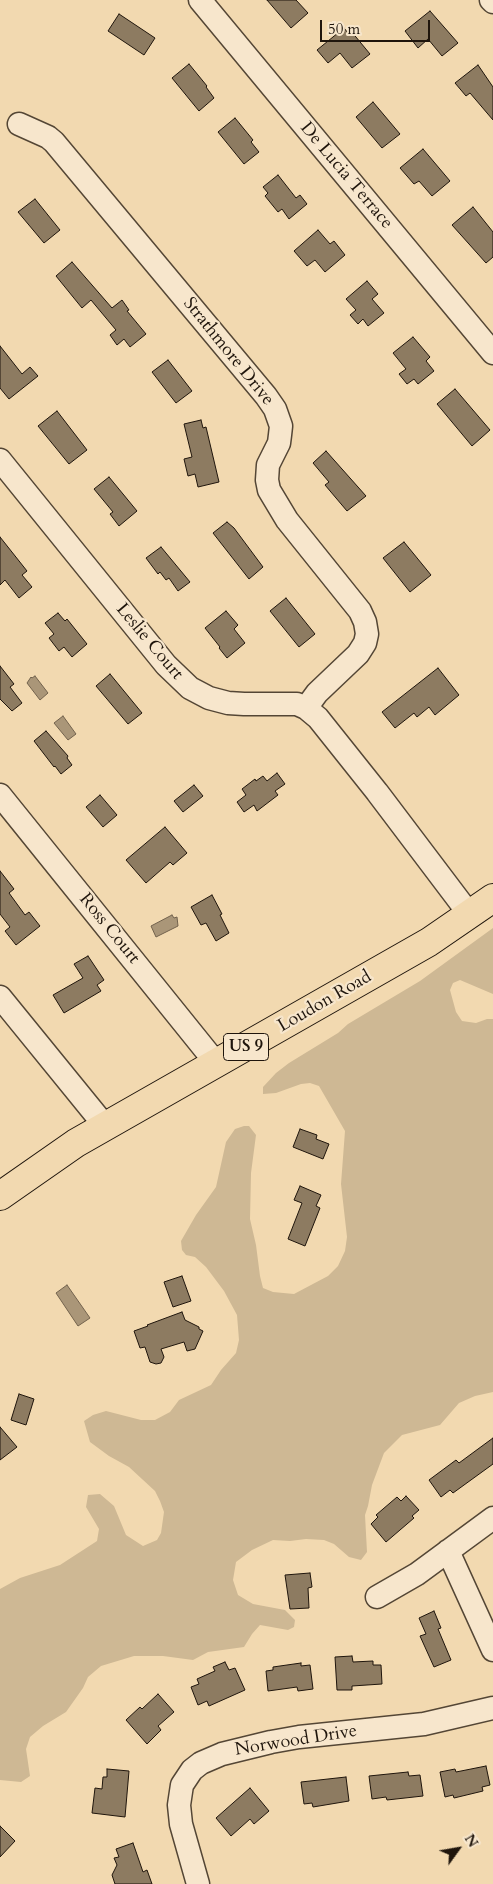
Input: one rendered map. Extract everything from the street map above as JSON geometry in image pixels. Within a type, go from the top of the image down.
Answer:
[{"type":"main road","name":"Loudon Road","points":[[0,1196],[53,1158],[105,1126],[421,947],[493,898]]},
{"type":"street","name":"De Lucia Terrace","points":[[200,0],[493,353]]},
{"type":"street","name":"Strathmore Drive","points":[[19,124],[48,137],[54,142],[275,409],[281,426],[279,443],[268,465],[267,480],[269,490],[286,520],[360,611],[366,622],[367,634],[365,643],[358,654],[317,693],[306,708]]},
{"type":"street","name":"Leslie Court","points":[[0,460],[166,665],[190,688],[209,698],[228,703],[294,703],[306,708]]},
{"type":"street","points":[[306,708],[318,718],[336,739],[470,915]]},
{"type":"street","name":"Ross Court","points":[[0,795],[216,1063]]},
{"type":"street","points":[[0,997],[105,1126]]},
{"type":"street","points":[[377,1596],[410,1579],[493,1518]]},
{"type":"street","points":[[448,1551],[493,1650]]},
{"type":"street","name":"Norwood Drive","points":[[198,1884],[181,1824],[179,1795],[182,1785],[196,1766],[222,1754],[271,1742],[299,1737],[424,1724],[493,1708]]},
{"type":"shaded area","points":[[35,676],[48,693],[40,700],[27,683],[31,677]]},
{"type":"shaded area","points":[[63,716],[76,734],[68,740],[54,723]]},
{"type":"shaded area","points":[[172,915],[174,918],[177,917],[178,926],[156,937],[151,926]]},
{"type":"shaded area","points":[[493,928],[493,994],[460,980],[453,983],[450,990],[456,1012],[462,1021],[476,1023],[493,1019],[493,1392],[475,1396],[459,1403],[440,1425],[402,1435],[384,1453],[372,1485],[365,1515],[367,1552],[361,1560],[349,1557],[334,1544],[324,1540],[306,1539],[290,1541],[273,1540],[252,1550],[236,1562],[233,1580],[238,1595],[253,1604],[285,1610],[295,1620],[294,1627],[288,1630],[260,1625],[244,1647],[208,1652],[193,1660],[163,1656],[134,1656],[101,1666],[88,1677],[83,1688],[66,1712],[43,1726],[30,1737],[26,1749],[30,1776],[21,1782],[0,1780],[0,1589],[20,1578],[60,1565],[97,1541],[99,1529],[86,1507],[88,1495],[100,1494],[114,1506],[126,1535],[143,1546],[157,1540],[161,1533],[164,1512],[155,1491],[129,1467],[109,1456],[90,1442],[84,1421],[93,1415],[106,1411],[141,1420],[155,1420],[170,1412],[179,1400],[211,1385],[236,1353],[239,1340],[237,1315],[224,1291],[206,1267],[195,1257],[186,1255],[182,1250],[181,1241],[196,1215],[216,1187],[226,1142],[235,1129],[244,1126],[249,1126],[256,1135],[251,1173],[250,1219],[263,1288],[273,1292],[294,1294],[328,1276],[338,1266],[345,1251],[347,1237],[341,1184],[345,1131],[319,1086],[310,1083],[301,1084],[276,1093],[263,1094],[263,1087],[289,1063],[338,1033],[348,1024],[420,981]]},
{"type":"shaded area","points":[[67,1285],[90,1318],[78,1326],[56,1293]]},
{"type":"building","points":[[267,0],[296,0],[308,13],[291,28]]},
{"type":"building","points":[[430,11],[458,43],[442,56],[428,39],[418,48],[405,31]]},
{"type":"building","points":[[119,14],[155,38],[144,55],[108,31]]},
{"type":"building","points":[[344,28],[348,33],[351,31],[370,54],[352,68],[340,53],[328,63],[317,50]]},
{"type":"building","points":[[189,64],[214,98],[199,111],[172,78]]},
{"type":"building","points":[[478,65],[493,87],[493,120],[470,93],[466,96],[455,83]]},
{"type":"building","points":[[373,102],[400,134],[382,148],[356,117]]},
{"type":"building","points":[[235,118],[253,140],[251,142],[259,152],[244,164],[218,132]]},
{"type":"building","points":[[423,149],[450,181],[432,196],[419,181],[414,184],[400,168]]},
{"type":"building","points":[[278,175],[296,198],[300,195],[307,204],[289,219],[282,209],[278,212],[265,196],[268,193],[263,187]]},
{"type":"building","points":[[35,199],[60,230],[44,243],[18,212]]},
{"type":"building","points":[[473,207],[493,232],[493,257],[486,263],[452,225]]},
{"type":"building","points":[[318,230],[330,244],[334,241],[345,255],[325,272],[315,260],[307,266],[294,251]]},
{"type":"building","points":[[72,262],[112,308],[122,300],[129,310],[127,311],[146,334],[130,347],[124,339],[117,345],[110,335],[116,330],[91,300],[82,308],[56,276]]},
{"type":"building","points":[[367,281],[378,294],[372,299],[384,313],[368,326],[363,319],[358,324],[350,315],[356,310],[346,299]]},
{"type":"building","points":[[413,337],[430,357],[426,361],[434,371],[418,384],[414,379],[407,384],[399,374],[406,369],[393,353]]},
{"type":"building","points":[[0,346],[22,374],[30,367],[38,376],[9,399],[0,388]]},
{"type":"building","points":[[168,360],[192,391],[176,403],[152,372]]},
{"type":"building","points":[[455,389],[490,430],[472,446],[437,404]]},
{"type":"building","points":[[57,411],[87,450],[69,464],[38,426]]},
{"type":"building","points":[[201,420],[203,428],[206,427],[219,482],[198,487],[195,474],[188,476],[184,459],[192,457],[184,424]]},
{"type":"building","points":[[326,451],[366,496],[347,511],[325,485],[329,482],[313,463]]},
{"type":"building","points":[[109,477],[137,511],[119,526],[110,514],[113,512],[94,489]]},
{"type":"building","points":[[227,522],[234,528],[263,567],[249,579],[213,533]]},
{"type":"building","points":[[0,537],[27,571],[22,575],[32,587],[19,598],[5,580],[0,585]]},
{"type":"building","points":[[404,542],[431,575],[410,592],[383,558]]},
{"type":"building","points":[[161,547],[190,582],[178,591],[169,578],[166,580],[160,572],[158,574],[146,558]]},
{"type":"building","points":[[286,598],[315,634],[299,647],[270,611]]},
{"type":"building","points":[[226,611],[238,625],[234,629],[245,643],[227,658],[205,628]]},
{"type":"building","points":[[58,613],[65,621],[67,619],[87,644],[72,657],[64,647],[59,651],[49,638],[54,634],[45,623]]},
{"type":"building","points":[[0,666],[14,684],[10,687],[22,703],[12,711],[0,699]]},
{"type":"building","points":[[438,668],[459,695],[435,715],[429,707],[417,717],[414,713],[395,728],[382,712]]},
{"type":"building","points":[[110,674],[142,713],[128,724],[96,686]]},
{"type":"building","points":[[46,731],[68,756],[67,758],[72,765],[61,774],[34,741]]},
{"type":"building","points":[[277,773],[285,784],[275,791],[278,795],[257,811],[254,805],[244,812],[237,802],[246,795],[242,789],[255,779],[256,781],[263,776],[267,781]]},
{"type":"building","points":[[194,785],[203,796],[183,812],[174,801]]},
{"type":"building","points":[[100,795],[117,815],[103,827],[86,807]]},
{"type":"building","points":[[165,827],[187,853],[173,865],[170,862],[146,883],[126,860]]},
{"type":"building","points":[[0,871],[14,889],[9,893],[25,915],[29,912],[40,926],[16,945],[5,931],[10,927],[0,914]]},
{"type":"building","points":[[212,895],[229,933],[216,941],[206,923],[201,925],[191,907]]},
{"type":"building","points":[[88,956],[104,980],[97,985],[101,991],[64,1013],[53,995],[83,978],[74,964]]},
{"type":"building","points":[[300,1129],[317,1135],[316,1139],[329,1144],[323,1159],[293,1147]]},
{"type":"building","points":[[300,1186],[321,1195],[316,1206],[320,1208],[305,1246],[288,1239],[302,1203],[294,1200]]},
{"type":"building","points":[[182,1276],[191,1301],[173,1307],[164,1282]]},
{"type":"building","points":[[182,1312],[185,1320],[203,1331],[195,1349],[187,1351],[184,1342],[161,1349],[164,1357],[161,1363],[150,1362],[145,1347],[140,1348],[134,1331]]},
{"type":"building","points":[[19,1394],[34,1399],[26,1425],[11,1420]]},
{"type":"building","points":[[0,1427],[17,1447],[0,1460]]},
{"type":"building","points":[[493,1438],[493,1464],[453,1493],[450,1490],[441,1497],[429,1480],[456,1460],[459,1463]]},
{"type":"building","points":[[406,1496],[419,1510],[412,1516],[414,1518],[386,1542],[371,1524],[378,1517],[376,1515],[397,1497],[401,1501]]},
{"type":"building","points":[[310,1573],[312,1587],[308,1588],[309,1608],[290,1609],[285,1575]]},
{"type":"building","points":[[434,1611],[441,1628],[438,1629],[451,1660],[434,1667],[420,1636],[426,1634],[419,1618]]},
{"type":"building","points":[[352,1656],[353,1662],[373,1661],[373,1665],[381,1665],[382,1684],[352,1686],[352,1690],[337,1690],[335,1657]]},
{"type":"building","points":[[225,1662],[229,1670],[235,1668],[245,1690],[209,1706],[207,1701],[198,1705],[191,1687],[199,1684],[197,1679],[215,1671],[213,1667]]},
{"type":"building","points":[[301,1663],[301,1666],[310,1665],[313,1689],[298,1691],[297,1687],[268,1691],[266,1671],[273,1670],[273,1667]]},
{"type":"building","points":[[158,1694],[174,1712],[158,1726],[161,1730],[147,1744],[126,1720],[140,1707],[142,1709]]},
{"type":"building","points":[[486,1766],[490,1785],[482,1787],[483,1791],[454,1798],[453,1795],[445,1797],[440,1772],[455,1769],[456,1772]]},
{"type":"building","points":[[107,1769],[129,1771],[125,1817],[92,1813],[95,1788],[102,1789],[103,1777],[107,1777]]},
{"type":"building","points":[[408,1772],[409,1776],[420,1775],[423,1796],[387,1800],[386,1797],[372,1799],[369,1776]]},
{"type":"building","points":[[346,1777],[349,1801],[313,1807],[312,1803],[304,1804],[301,1782]]},
{"type":"building","points":[[250,1788],[269,1811],[254,1824],[250,1819],[231,1836],[216,1818]]},
{"type":"building","points":[[0,1826],[15,1841],[0,1857]]},
{"type":"building","points":[[133,1843],[143,1872],[147,1870],[152,1884],[115,1884],[112,1875],[117,1865],[114,1858],[119,1857],[116,1849]]}]
